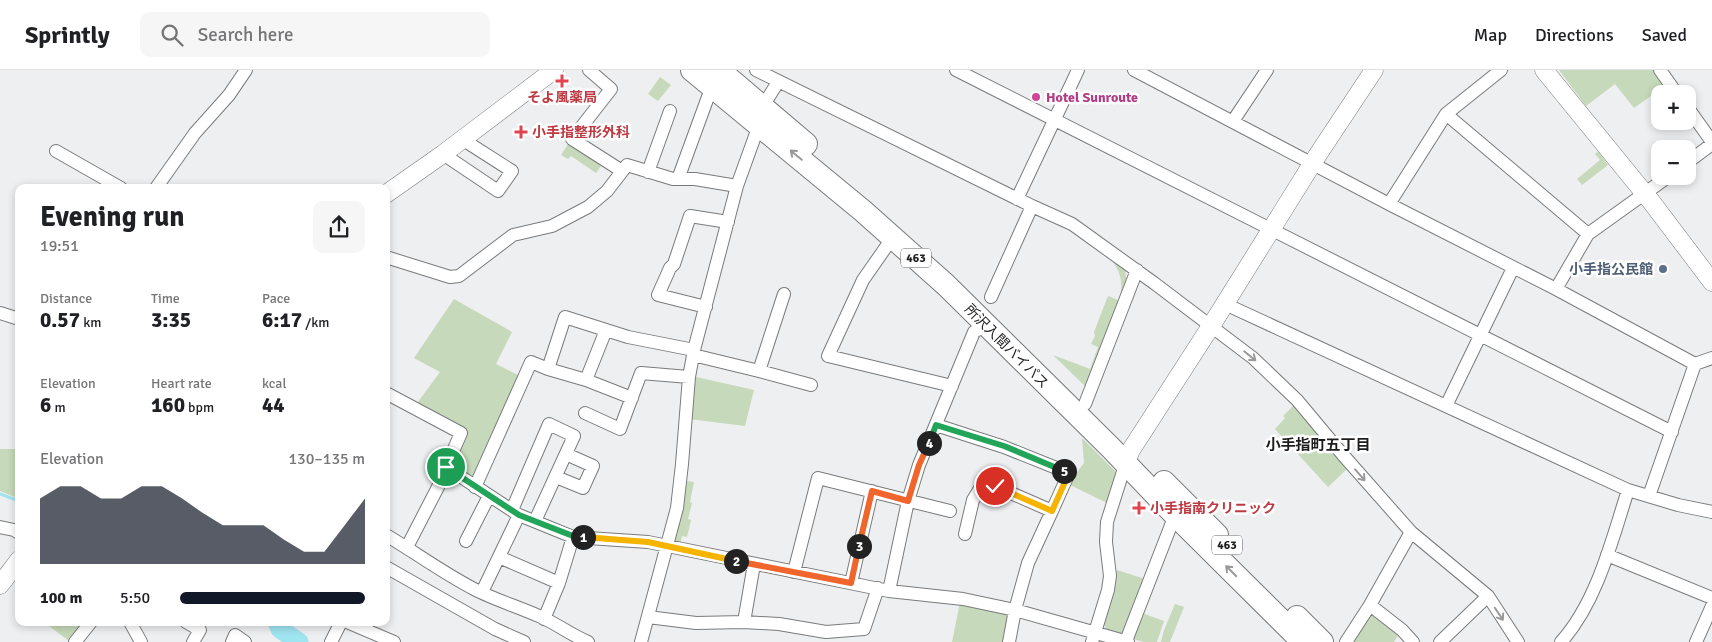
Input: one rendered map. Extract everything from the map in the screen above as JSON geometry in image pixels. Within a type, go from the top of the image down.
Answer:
[{"type":"highway","name":"所沢入間バイパス","points":[[692,70],[716,78],[761,116],[1245,562],[1322,642]]},
{"type":"highway","name":"所沢入間バイパス","points":[[761,116],[872,200],[981,300],[1085,404],[1176,515],[1303,642]]},
{"type":"street","points":[[159,184],[195,133],[229,95],[246,70]]},
{"type":"street","points":[[390,191],[443,154],[554,70]]},
{"type":"street","points":[[589,70],[612,89],[572,139],[622,171]]},
{"type":"street","points":[[757,70],[1017,199],[1072,224],[1137,270],[1253,358],[1297,400],[1411,532],[1488,596],[1518,642]]},
{"type":"street","points":[[956,70],[1672,432]]},
{"type":"street","points":[[1017,199],[1078,70]]},
{"type":"street","points":[[1134,70],[1556,289],[1695,364],[1712,358]]},
{"type":"street","points":[[1233,122],[1267,70]]},
{"type":"street","points":[[1094,637],[1108,590],[1110,576],[1106,542],[1107,522],[1128,456],[1312,163],[1374,70]]},
{"type":"street","points":[[1389,204],[1446,114],[1501,70]]},
{"type":"street","points":[[1544,70],[1712,282]]},
{"type":"street","points":[[1660,70],[1671,85]]},
{"type":"street","points":[[678,179],[716,78]]},
{"type":"street","points":[[641,642],[678,499],[689,377],[694,352],[738,186],[761,116],[778,82]]},
{"type":"street","points":[[648,172],[670,111]]},
{"type":"street","points":[[1446,114],[1588,234]]},
{"type":"street","points":[[1696,120],[1712,143],[1696,156]]},
{"type":"street","points":[[443,154],[498,191],[512,171],[462,139]]},
{"type":"street","points":[[56,151],[114,184]]},
{"type":"street","points":[[390,258],[450,277],[459,276],[513,235],[552,226],[588,206],[607,191],[627,165],[674,179],[695,179],[738,186]]},
{"type":"street","points":[[1556,289],[1588,234],[1656,185]]},
{"type":"street","points":[[991,297],[1032,206]]},
{"type":"street","points":[[706,307],[658,295],[670,268],[674,264],[690,216],[728,222]]},
{"type":"street","points":[[893,237],[863,280],[828,356],[952,386]]},
{"type":"street","points":[[1446,406],[1513,268]]},
{"type":"street","points":[[1085,404],[1137,270]]},
{"type":"street","points":[[759,371],[784,294]]},
{"type":"street","points":[[1225,304],[1628,490],[1678,505],[1712,512]]},
{"type":"street","points":[[0,312],[15,318]]},
{"type":"street","points":[[548,369],[565,317],[628,337],[694,352],[811,385]]},
{"type":"street","points":[[648,617],[696,623],[744,622],[779,624],[844,636],[864,629],[884,589],[919,465],[974,332],[979,329],[982,320]]},
{"type":"street","points":[[586,380],[606,330]]},
{"type":"street","points":[[475,487],[530,362],[586,380],[632,398]]},
{"type":"street","points":[[1649,496],[1695,364]]},
{"type":"street","points":[[585,413],[620,429],[641,373],[689,377]]},
{"type":"street","points":[[390,395],[460,432],[438,487],[407,547]]},
{"type":"street","points":[[482,592],[499,557],[549,424],[574,436],[536,521]]},
{"type":"street","points":[[936,425],[1004,446],[1069,473],[1028,563],[1015,610],[1009,642]]},
{"type":"street","points":[[556,477],[583,488],[593,466],[566,454]]},
{"type":"street","points":[[446,467],[516,512],[573,536],[648,542],[884,589],[963,599],[1015,610],[1094,637],[1127,642],[1176,515]]},
{"type":"street","points":[[794,572],[818,478],[950,511]]},
{"type":"street","points":[[965,534],[973,500],[980,487],[995,486],[1052,511]]},
{"type":"street","points":[[1561,642],[1572,630],[1585,607],[1607,555],[1628,490]]},
{"type":"street","points":[[851,583],[872,491]]},
{"type":"street","points":[[466,541],[489,496]]},
{"type":"street","points":[[0,527],[15,531]]},
{"type":"street","points":[[1346,642],[1370,605],[1411,532]]},
{"type":"street","points":[[544,619],[559,583],[573,536]]},
{"type":"street","points":[[390,538],[407,547],[422,559],[482,592],[544,619],[588,642]]},
{"type":"street","points":[[1607,555],[1712,605],[1696,642]]},
{"type":"street","points":[[499,557],[559,583]]},
{"type":"street","points":[[744,622],[754,564]]},
{"type":"street","points":[[0,585],[15,565]]},
{"type":"street","points":[[390,569],[495,629],[524,642]]},
{"type":"street","points":[[1440,642],[1488,596]]},
{"type":"street","points":[[1370,605],[1402,630],[1413,642]]},
{"type":"street","points":[[75,642],[88,626]]},
{"type":"street","points":[[193,626],[200,630],[193,642]]},
{"type":"street","points":[[331,642],[340,626]]},
{"type":"street","points":[[356,626],[394,642]]},
{"type":"street","points":[[232,642],[235,635],[245,642]]},
{"type":"green space","points":[[1559,70],[1655,70],[1666,85],[1651,85],[1651,96],[1634,108],[1615,84],[1586,106]]},
{"type":"green space","points":[[660,77],[671,85],[658,101],[648,94]]},
{"type":"green space","points":[[572,138],[605,160],[596,173],[571,156],[568,159],[561,155]]},
{"type":"green space","points":[[1598,151],[1608,165],[1582,185],[1577,179],[1600,160],[1595,154]]},
{"type":"green space","points":[[1110,257],[1125,269],[1127,285],[1088,389],[1053,355],[1090,369],[1098,347],[1091,344],[1108,296],[1118,300],[1120,298],[1120,277]]},
{"type":"green space","points":[[454,299],[512,332],[496,364],[522,377],[471,480],[452,467],[463,431],[415,406],[440,372],[414,358]]},
{"type":"green space","points":[[692,376],[754,390],[745,426],[689,419]]},
{"type":"green space","points":[[1295,404],[1349,467],[1328,487],[1275,429],[1285,418],[1283,416]]},
{"type":"green space","points":[[1082,438],[1118,474],[1107,503],[1068,484],[1084,463]]},
{"type":"green space","points":[[0,449],[15,449],[15,497],[0,491]]},
{"type":"green space","points":[[687,481],[694,482],[688,519],[691,520],[687,537],[682,536],[680,544],[676,543],[672,538],[684,483]]},
{"type":"green space","points":[[1117,570],[1148,580],[1124,635],[1107,631],[1104,625],[1116,584]]},
{"type":"green space","points":[[960,602],[1011,612],[1006,642],[952,642]]},
{"type":"green space","points":[[1175,604],[1184,607],[1170,642],[1161,642],[1164,630]]},
{"type":"green space","points":[[1370,608],[1401,631],[1394,642],[1348,642]]},
{"type":"green space","points":[[1142,613],[1164,621],[1157,642],[1144,642],[1133,639]]},
{"type":"green space","points":[[49,626],[83,626],[69,641]]},
{"type":"waterway","points":[[0,494],[15,500]]},
{"type":"waterway","points":[[279,626],[280,629],[299,642]]},
{"type":"place","name":"そよ風薬局","points":[[562,81]]},
{"type":"place","name":"Hotel Sunroute","points":[[1036,97]]},
{"type":"place","name":"小手指整形外科","points":[[521,132]]},
{"type":"place","name":"小手指公民館","points":[[1663,269]]},
{"type":"place","name":"小手指南クリニック","points":[[1139,508]]},
{"type":"district","name":"小手指町五丁目","points":[[1318,445]]},
{"type":"route","points":[[446,467],[519,515],[573,536],[648,542],[851,583],[872,491],[908,501],[919,465],[936,425],[1004,446],[1069,473],[1052,511],[995,486]]}]
